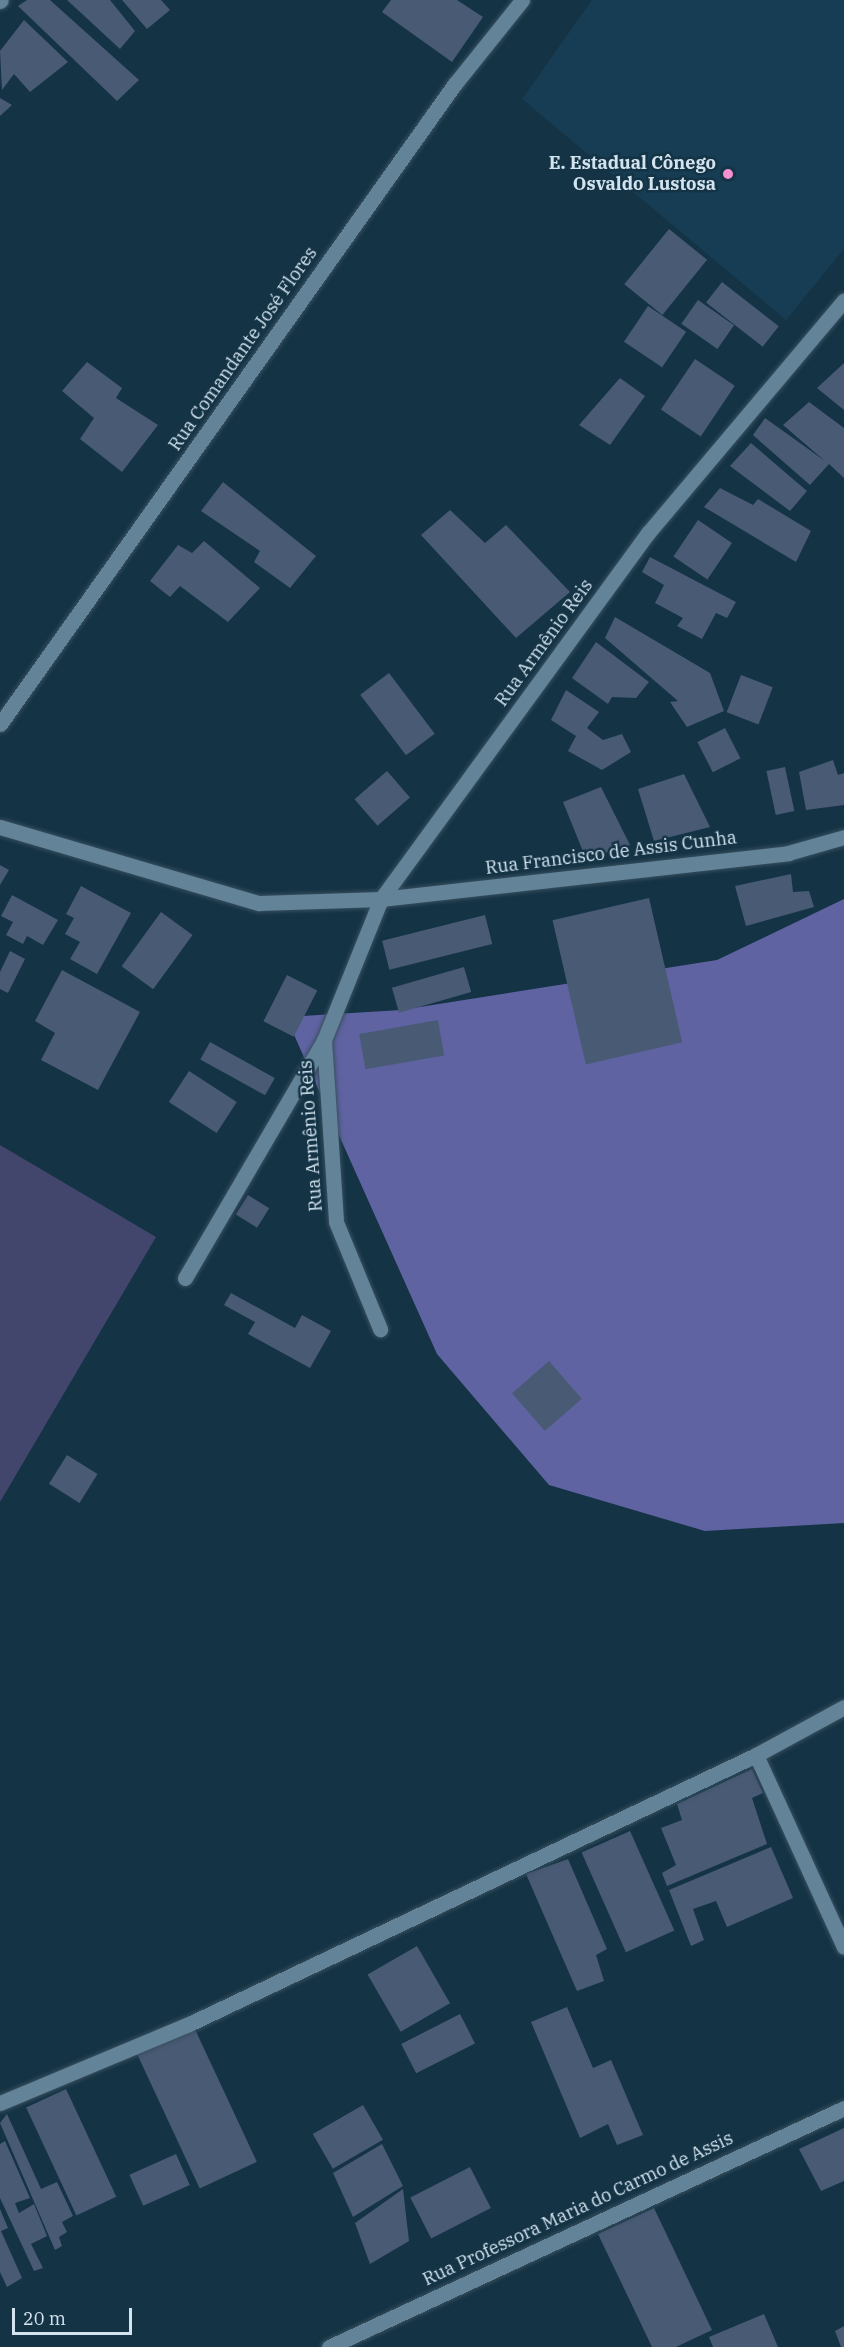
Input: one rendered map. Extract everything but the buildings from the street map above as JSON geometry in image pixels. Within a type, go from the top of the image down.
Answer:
[{"type":"street","name":"Rua Comandante José Flores","points":[[0,724],[454,85],[522,0]]},
{"type":"street","name":"Rua Armênio Reis","points":[[185,1278],[324,1040],[381,899],[648,533],[844,300]]},
{"type":"street","name":"Rua Francisco de Assis Cunha","points":[[0,827],[259,903],[381,899],[788,853],[844,837]]},
{"type":"street","name":"Rua Armênio Reis","points":[[324,1040],[336,1222],[380,1329]]},
{"type":"street","points":[[0,2103],[189,2024],[756,1755],[844,1707]]},
{"type":"street","points":[[756,1755],[844,1947]]},
{"type":"street","name":"Rua Professora Maria do Carmo de Assis","points":[[329,2347],[844,2108]]},
{"type":"shaded area","name":"E. Estadual Cônego Osvaldo Lustosa","points":[[592,0],[844,0],[844,249],[786,320],[522,99]]},
{"type":"shaded area","points":[[844,899],[844,1523],[705,1531],[549,1485],[437,1354],[286,1017],[401,1010],[717,960]]},
{"type":"shaded area","points":[[0,1145],[156,1237],[0,1502]]},
{"type":"place","name":"E. Estadual Cônego Osvaldo Lustosa","points":[[728,174]]}]
